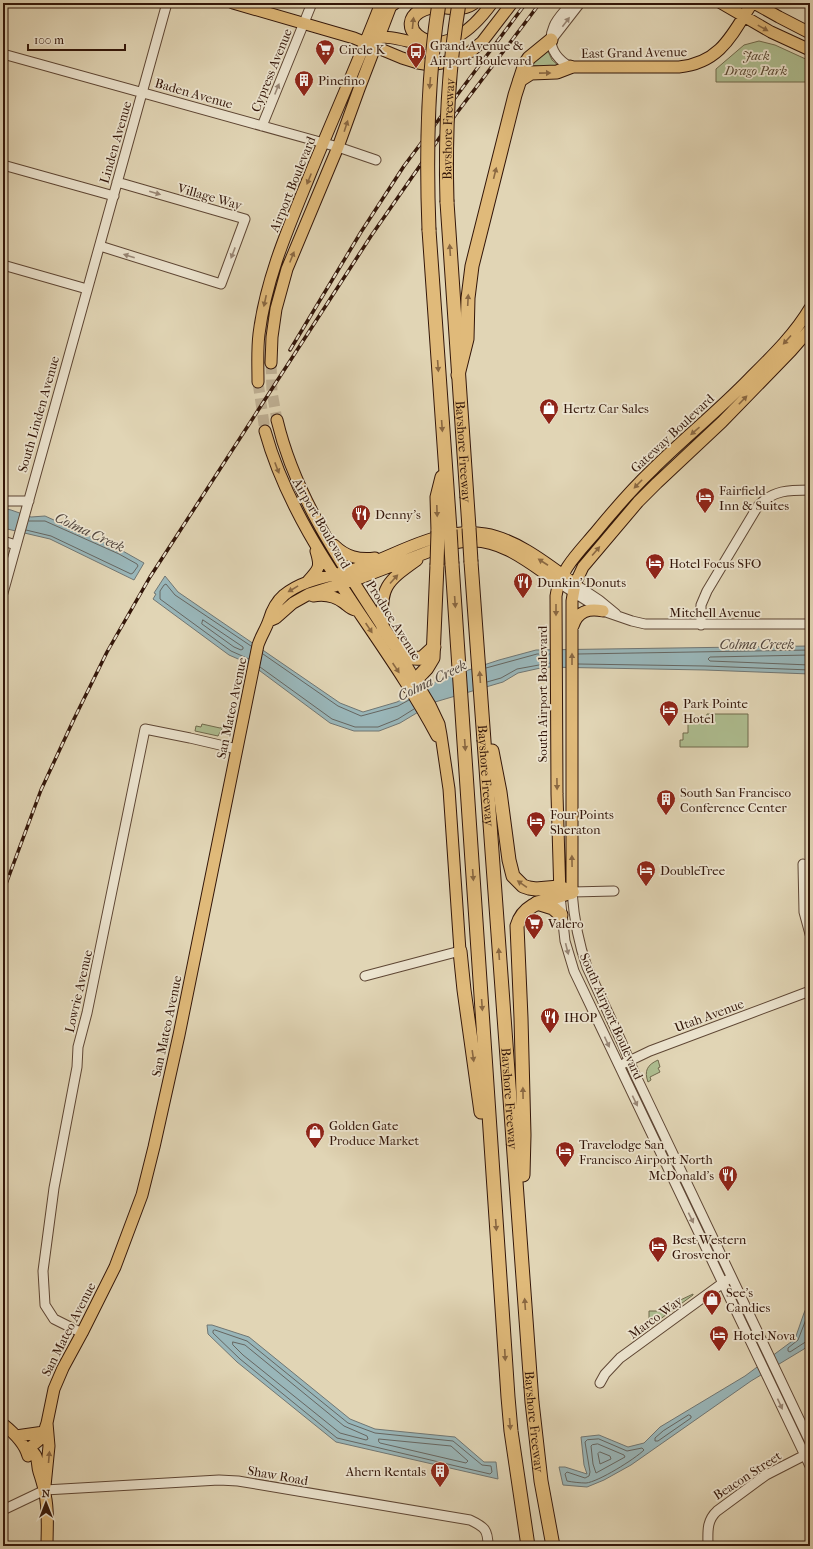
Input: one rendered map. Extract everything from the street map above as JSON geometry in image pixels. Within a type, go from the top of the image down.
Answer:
[{"type":"highway","points":[[422,3],[462,8],[473,3]]},
{"type":"highway","name":"Bayshore Freeway","points":[[459,3],[452,51],[448,96],[446,144],[447,202],[461,344],[459,381],[471,562],[531,1385],[537,1449],[553,1546]]},
{"type":"highway","points":[[438,44],[426,41],[417,36],[412,29],[412,25],[413,17],[420,10],[440,5]]},
{"type":"highway","name":"Bayshore Freeway","points":[[440,5],[429,89],[427,143],[429,230],[445,464],[437,497],[452,564],[509,1413],[528,1546]]},
{"type":"highway","points":[[461,344],[472,266],[483,218],[520,80],[525,64],[551,40]]},
{"type":"highway","points":[[520,80],[531,73],[557,72],[570,67]]},
{"type":"highway","points":[[414,686],[431,663],[434,647],[437,565],[444,530]]},
{"type":"highway","points":[[383,628],[401,652],[410,658],[422,658],[434,647]]},
{"type":"highway","points":[[481,700],[500,792],[509,860],[513,876],[523,886],[529,888],[559,892],[572,892]]},
{"type":"highway","points":[[520,1230],[524,1135],[517,926],[522,914],[529,907],[559,892]]},
{"type":"highway","points":[[537,903],[553,908],[561,915]]},
{"type":"highway","points":[[460,951],[480,1109],[493,1186]]},
{"type":"highway","points":[[531,1385],[539,1446],[562,1546]]},
{"type":"highway","points":[[523,1546],[525,1526]]},
{"type":"main road","points":[[233,3],[374,42],[421,64],[430,65],[447,62],[464,55],[476,47],[512,3]]},
{"type":"main road","name":"Airport Boulevard","points":[[271,363],[274,323],[283,283],[292,256],[338,147],[374,42],[390,3]]},
{"type":"main road","points":[[374,42],[391,38],[419,43],[438,44],[453,39],[465,32],[476,23],[492,3]]},
{"type":"main road","points":[[721,3],[782,38],[810,50]]},
{"type":"main road","name":"East Grand Avenue","points":[[570,67],[679,67],[694,65],[710,58],[721,49],[753,3],[810,32]]},
{"type":"main road","points":[[797,26],[810,29]]},
{"type":"main road","name":"Airport Boulevard","points":[[258,382],[259,335],[266,294],[280,252],[324,143],[374,42]]},
{"type":"main road","name":"Gateway Boulevard","points":[[561,579],[579,552],[628,495],[665,457],[726,402],[783,344],[793,333],[810,308]]},
{"type":"main road","name":"Gateway Boulevard","points":[[574,588],[588,560],[638,502],[722,422],[791,351],[810,329]]},
{"type":"main road","name":"Airport Boulevard","points":[[277,420],[285,451],[296,482],[321,529],[350,576]]},
{"type":"main road","name":"Airport Boulevard","points":[[265,431],[273,459],[284,487],[314,542],[341,584]]},
{"type":"main road","points":[[321,529],[336,547],[352,557],[368,559],[391,555]]},
{"type":"main road","points":[[269,620],[276,618],[300,598],[318,590],[341,584],[350,576],[391,555],[433,538],[459,533],[474,532],[500,537],[511,542],[574,588]]},
{"type":"main road","points":[[350,576],[431,550],[460,542],[472,541],[495,545],[561,579]]},
{"type":"main road","points":[[308,581],[319,567],[314,542]]},
{"type":"main road","points":[[383,628],[382,604],[386,588],[398,574],[431,550]]},
{"type":"main road","name":"San Mateo Avenue","points":[[47,1546],[47,1507],[45,1490],[38,1469],[32,1465],[28,1457],[27,1450],[38,1441],[46,1427],[54,1389],[63,1368],[115,1267],[142,1195],[178,1038],[258,645],[269,620],[270,613],[279,600],[286,594],[308,581],[335,574],[350,576]]},
{"type":"main road","name":"Produce Avenue","points":[[350,576],[383,628],[426,707],[444,749],[449,789],[460,951]]},
{"type":"main road","name":"South Airport Boulevard","points":[[559,892],[556,596],[561,579]]},
{"type":"main road","name":"Produce Avenue","points":[[341,584],[357,611],[414,686]]},
{"type":"main road","name":"South Airport Boulevard","points":[[572,892],[572,633],[574,588]]},
{"type":"main road","points":[[300,598],[317,595],[331,596],[339,599],[351,609],[357,611]]},
{"type":"main road","points":[[572,633],[577,617],[582,613],[588,610],[603,612]]},
{"type":"main road","points":[[3,1424],[16,1436],[27,1450]]},
{"type":"main road","points":[[16,1436],[46,1427]]},
{"type":"main road","name":"San Mateo Avenue","points":[[45,1490],[49,1446],[46,1427]]},
{"type":"street","name":"Linden Avenue","points":[[87,289],[144,93],[167,3]]},
{"type":"street","name":"Cypress Avenue","points":[[262,126],[312,3]]},
{"type":"street","points":[[551,40],[554,26],[571,3]]},
{"type":"street","points":[[551,40],[580,3]]},
{"type":"street","name":"East Grand Avenue","points":[[551,40],[554,53],[557,58],[570,67]]},
{"type":"street","name":"Baden Avenue","points":[[3,54],[324,143],[376,160]]},
{"type":"street","points":[[3,165],[114,196]]},
{"type":"street","name":"Village Way","points":[[100,246],[221,284],[245,219],[117,182]]},
{"type":"street","points":[[3,264],[87,289]]},
{"type":"street","name":"South Linden Avenue","points":[[3,593],[87,289]]},
{"type":"street","points":[[701,625],[701,605],[707,591],[758,506],[771,495],[781,491],[810,490]]},
{"type":"street","points":[[3,501],[28,506]]},
{"type":"street","points":[[3,541],[18,541]]},
{"type":"street","name":"Mitchell Avenue","points":[[574,588],[603,612],[645,624],[810,624]]},
{"type":"street","name":"Mitchell Avenue","points":[[574,588],[620,617]]},
{"type":"street","name":"Lowrie Avenue","points":[[82,1333],[54,1319],[45,1305],[43,1271],[54,1188],[77,1067],[78,1047],[87,1013],[145,729],[237,749]]},
{"type":"street","points":[[803,864],[804,912],[810,934]]},
{"type":"street","points":[[572,892],[614,891]]},
{"type":"street","name":"South Airport Boulevard","points":[[559,892],[565,942],[574,971],[810,1466]]},
{"type":"street","name":"South Airport Boulevard","points":[[572,892],[575,924],[582,954],[630,1061],[810,1442]]},
{"type":"street","points":[[365,976],[460,951]]},
{"type":"street","name":"Utah Avenue","points":[[618,1066],[650,1051],[810,991]]},
{"type":"street","name":"Marco Way","points":[[600,1383],[620,1358],[731,1276]]},
{"type":"street","name":"Beacon Street","points":[[708,1546],[708,1527],[712,1515],[766,1475],[805,1455]]},
{"type":"street","name":"Shaw Road","points":[[45,1490],[220,1480],[238,1481],[470,1520],[481,1525],[485,1530],[488,1535],[488,1546]]},
{"type":"street","points":[[3,1510],[45,1490]]},
{"type":"green space","name":"Jack Drago Park","points":[[759,41],[775,45],[810,61],[810,82],[716,82],[716,69],[744,45]]},
{"type":"green space","points":[[547,49],[552,60],[560,67],[531,65]]},
{"type":"green space","points":[[707,714],[748,714],[748,747],[680,747],[680,740],[683,740],[683,733],[688,733],[688,722],[697,724],[699,720],[706,719]]},
{"type":"green space","points":[[202,724],[220,728],[223,727],[218,736],[195,731],[196,726],[201,727]]},
{"type":"green space","points":[[658,1060],[660,1067],[658,1068],[660,1072],[650,1077],[651,1080],[648,1082],[646,1075],[647,1069],[651,1064]]},
{"type":"green space","points":[[693,1295],[644,1331],[644,1327],[649,1327],[649,1311],[671,1311],[672,1304]]},
{"type":"water","points":[[3,508],[31,517],[45,516],[121,550],[144,563],[134,580],[50,539],[3,528]]},
{"type":"water","points":[[165,576],[178,592],[340,703],[363,712],[397,702],[441,679],[499,660],[536,650],[810,646],[810,674],[705,670],[545,667],[518,673],[503,682],[435,702],[400,723],[379,731],[354,731],[330,723],[252,665],[229,655],[153,599],[156,594],[154,593]]},
{"type":"water","points":[[810,1300],[810,1343],[804,1349],[751,1381],[631,1465],[604,1480],[587,1487],[563,1485],[559,1467],[565,1467],[587,1474],[584,1465],[581,1437],[599,1435],[628,1447],[644,1443],[660,1427],[745,1376],[795,1339]]},
{"type":"water","points":[[207,1325],[212,1325],[249,1337],[350,1419],[375,1429],[455,1437],[484,1462],[496,1462],[498,1479],[336,1442],[237,1362],[208,1334]]},
{"type":"tunnel","points":[[271,363],[272,392],[277,420]]},
{"type":"tunnel","points":[[258,382],[265,431]]},
{"type":"railway","points":[[290,350],[361,232],[404,166],[526,3]]},
{"type":"railway","points":[[3,892],[41,790],[74,719],[107,652],[150,577],[371,236],[456,114],[540,3]]},
{"type":"place","name":"Circle K","points":[[325,66]]},
{"type":"place","name":"Grand Avenue & Airport Boulevard","points":[[416,69]]},
{"type":"place","name":"Pinefino","points":[[304,97]]},
{"type":"place","name":"Hertz Car Sales","points":[[549,425]]},
{"type":"place","name":"Fairfield Inn & Suites","points":[[705,514]]},
{"type":"place","name":"Denny's","points":[[361,531]]},
{"type":"place","name":"Hotel Focus SFO","points":[[655,580]]},
{"type":"place","name":"Dunkin' Donuts","points":[[523,599]]},
{"type":"place","name":"Park Pointe Hotel","points":[[669,727]]},
{"type":"place","name":"South San Francisco Conference Center","points":[[666,816]]},
{"type":"place","name":"Four Points Sheraton","points":[[536,838]]},
{"type":"place","name":"DoubleTree","points":[[646,887]]},
{"type":"place","name":"Valero","points":[[534,940]]},
{"type":"place","name":"IHOP","points":[[550,1034]]},
{"type":"place","name":"Golden Gate Produce Market","points":[[315,1149]]},
{"type":"place","name":"Travelodge San Francisco Airport North","points":[[565,1168]]},
{"type":"place","name":"McDonald's","points":[[728,1192]]},
{"type":"place","name":"Best Western Grosvenor","points":[[658,1263]]},
{"type":"place","name":"See's Candies","points":[[712,1316]]},
{"type":"place","name":"Hotel Nova","points":[[719,1352]]},
{"type":"place","name":"Ahern Rentals","points":[[440,1488]]},
{"type":"water label","name":"Colma Creek","points":[[90,532]]},
{"type":"water label","name":"Colma Creek","points":[[757,644]]},
{"type":"water label","name":"Colma Creek","points":[[432,680]]}]
